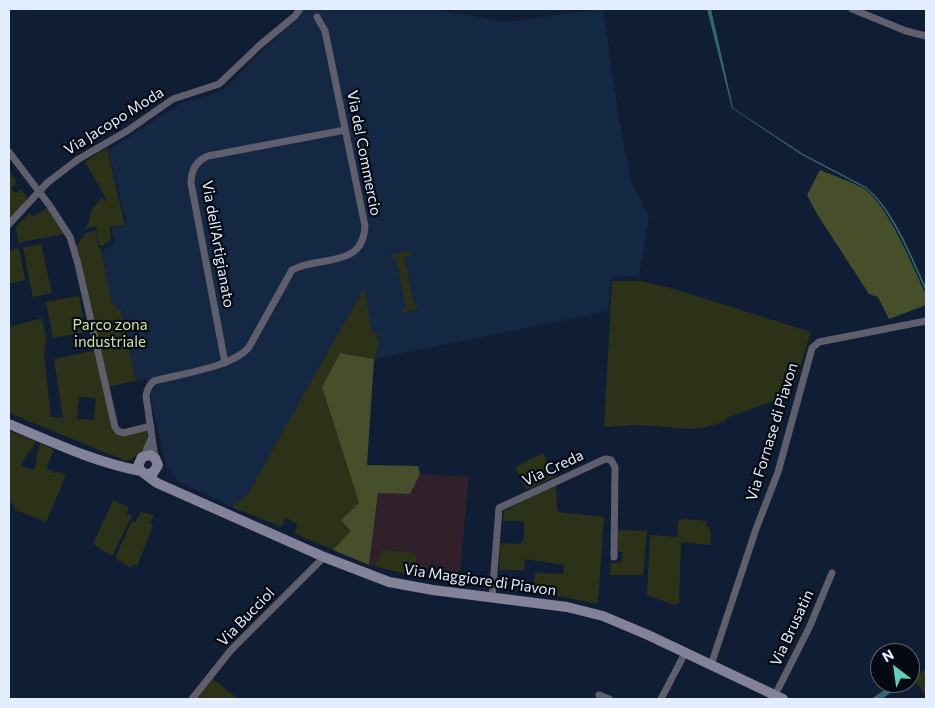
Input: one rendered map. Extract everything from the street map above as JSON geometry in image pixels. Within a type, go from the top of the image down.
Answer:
[{"type":"main road","points":[[9,424],[114,466],[143,466],[153,473],[156,463]]},
{"type":"main road","points":[[143,466],[150,455],[172,490]]},
{"type":"main road","name":"Via Maggiore di Piavon","points":[[143,466],[157,483],[324,557],[379,578],[399,584],[433,590],[567,607],[592,613],[631,627],[774,697]]},
{"type":"street","name":"Via Jacopo Moda","points":[[9,224],[38,191],[71,164],[127,131],[173,99],[219,84],[260,44],[295,16],[300,9]]},
{"type":"street","points":[[852,9],[906,31],[926,36]]},
{"type":"street","name":"Via del Commercio","points":[[156,463],[146,396],[146,391],[151,383],[225,363],[239,356],[249,347],[292,270],[346,256],[355,250],[361,242],[364,226],[325,31],[317,17]]},
{"type":"street","name":"Via dell'Artigianato","points":[[225,363],[191,183],[194,168],[201,160],[211,156],[345,130]]},
{"type":"street","points":[[9,152],[70,237],[115,427],[123,433],[151,426]]},
{"type":"street","name":"Via Fornase di Piavon","points":[[711,665],[756,529],[778,472],[812,348],[819,342],[926,321]]},
{"type":"street","name":"Via del Commercio","points":[[143,466],[152,436]]},
{"type":"street","name":"Via Creda","points":[[492,598],[499,508],[605,459],[611,460],[615,467],[614,557]]},
{"type":"street","name":"Via Bucciol","points":[[192,699],[231,650],[324,557]]},
{"type":"street","name":"Via Brusatin","points":[[774,697],[809,628],[832,572]]},
{"type":"street","points":[[661,699],[685,653]]},
{"type":"street","points":[[599,695],[609,699]]},
{"type":"shaded area","points":[[304,9],[442,9],[448,12],[506,22],[603,9],[618,114],[631,181],[649,218],[639,276],[621,276],[611,279],[608,311],[374,359],[340,353],[255,503],[242,512],[178,481],[166,466],[147,379],[136,381],[121,311],[112,303],[101,250],[111,247],[115,242],[112,228],[127,225],[108,150],[181,103],[216,93],[230,84],[258,54],[297,19]]},
{"type":"shaded area","points":[[707,9],[711,9],[733,108],[803,154],[866,187],[876,197],[894,220],[926,287],[926,291],[900,236],[875,197],[865,188],[802,155],[732,108]]},
{"type":"shaded area","points":[[820,170],[863,188],[882,208],[899,237],[926,295],[926,305],[889,319],[878,297],[869,294],[817,214],[807,195]]},
{"type":"shaded area","points":[[340,353],[374,359],[367,465],[418,466],[420,474],[410,494],[378,493],[369,565],[333,550],[351,531],[341,520],[359,503],[322,387]]},
{"type":"shaded area","points":[[420,474],[469,477],[459,582],[414,576],[417,556],[415,553],[383,549],[374,566],[369,565],[378,492],[410,494]]},
{"type":"shaded area","points":[[880,693],[890,693],[882,699],[871,699]]},
{"type":"green space","points":[[107,148],[125,225],[110,227],[111,240],[102,246],[99,245],[96,226],[84,229],[89,222],[91,211],[102,197],[105,201],[107,200],[85,162]]},
{"type":"green space","points":[[9,171],[16,180],[14,181],[16,184],[11,188],[16,194],[21,189],[27,197],[19,211],[9,220]]},
{"type":"green space","points":[[50,206],[68,233],[18,243],[16,226],[30,213],[32,217]]},
{"type":"green space","name":"Parco zona industriale","points":[[96,231],[112,303],[121,311],[136,381],[106,387],[118,431],[147,427],[147,439],[143,448],[137,456],[126,461],[9,413],[9,327],[42,318],[46,338],[44,355],[51,417],[63,418],[54,359],[98,350],[74,249],[86,233]],"holes":[[[79,397],[96,398],[94,420],[77,419]]]},
{"type":"green space","points":[[41,244],[52,293],[33,297],[23,248]]},
{"type":"green space","points":[[19,248],[25,280],[9,284],[9,251]]},
{"type":"green space","points":[[409,251],[412,255],[404,257],[414,305],[418,304],[416,309],[403,312],[402,309],[406,308],[396,258],[391,258],[391,255]]},
{"type":"green space","points":[[612,281],[641,281],[674,289],[811,332],[795,383],[791,382],[787,396],[726,418],[726,420],[707,427],[689,429],[639,426],[604,427]]},
{"type":"green space","points":[[364,288],[372,333],[377,332],[379,346],[374,359],[340,353],[322,387],[359,503],[341,520],[352,531],[333,550],[294,533],[298,524],[285,518],[282,527],[232,507],[247,495]]},
{"type":"green space","points":[[79,296],[86,332],[53,338],[46,302]]},
{"type":"green space","points":[[9,431],[36,441],[21,466],[34,470],[40,443],[54,450],[46,468],[56,473],[58,471],[66,476],[46,522],[15,510],[14,504],[9,502]]},
{"type":"green space","points":[[543,453],[555,477],[526,490],[515,467]]},
{"type":"green space","points":[[556,484],[557,510],[559,512],[604,517],[598,604],[533,591],[535,573],[563,574],[564,565],[525,559],[524,570],[499,570],[500,543],[520,544],[524,540],[524,521],[503,521],[504,511]]},
{"type":"green space","points":[[113,500],[129,507],[126,514],[132,516],[112,556],[93,544]]},
{"type":"green space","points":[[141,512],[154,515],[150,524],[153,526],[137,566],[133,564],[131,568],[115,558],[132,521],[135,522]]},
{"type":"green space","points":[[678,520],[707,521],[706,526],[710,527],[711,545],[681,542],[679,603],[674,605],[647,595],[650,535],[677,537]]},
{"type":"green space","points":[[618,530],[647,531],[643,575],[610,575],[611,563],[622,562],[622,552],[618,552]]},
{"type":"green space","points":[[383,549],[415,553],[417,556],[414,576],[374,566]]},
{"type":"green space","points":[[926,670],[926,696],[920,687],[920,673]]},
{"type":"green space","points":[[212,678],[238,699],[195,699]]}]
